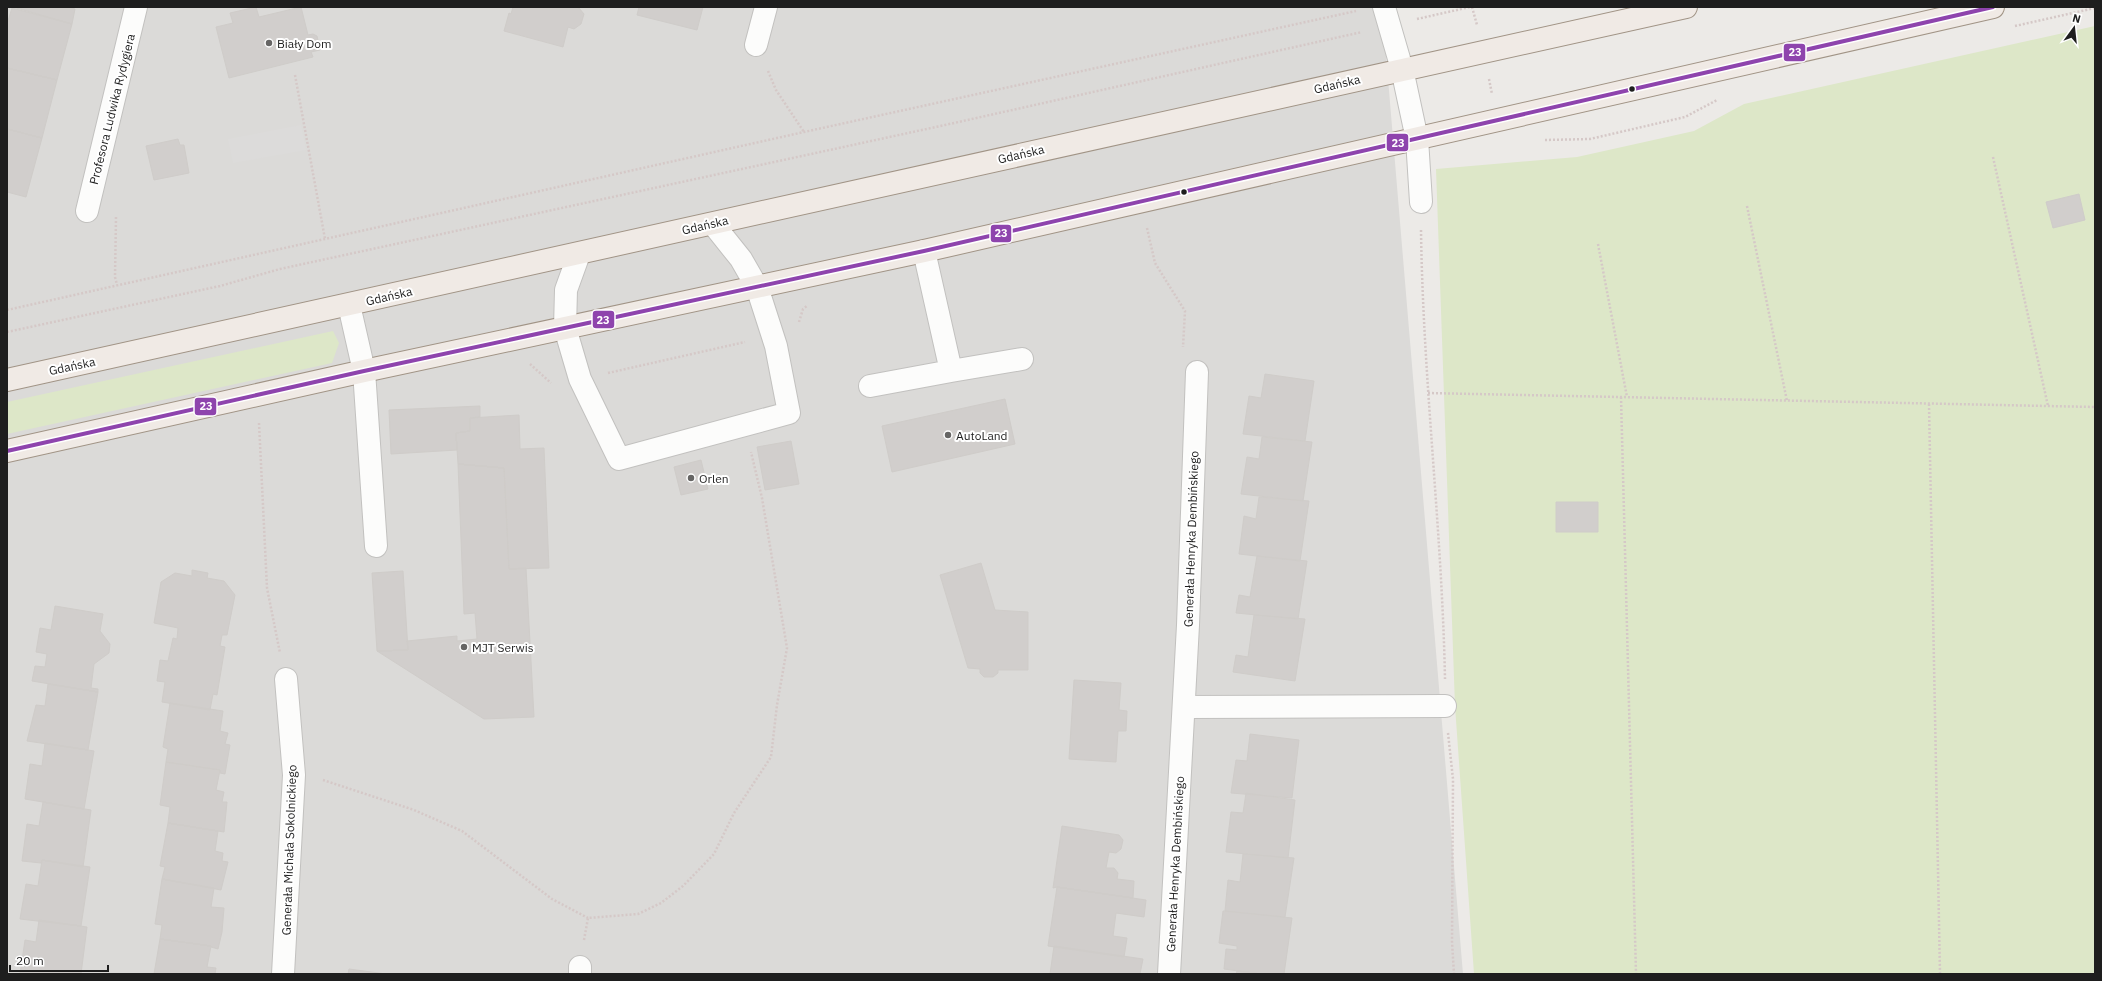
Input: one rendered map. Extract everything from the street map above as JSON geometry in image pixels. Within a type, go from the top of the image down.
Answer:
[{"type":"main road","name":"Gdańska","points":[[7,380],[1686,7]]},
{"type":"main road","points":[[7,451],[364,371],[924,252],[1993,7]]},
{"type":"street","name":"Profesora Ludwika Rydygiera","points":[[87,211],[136,7]]},
{"type":"street","points":[[756,45],[766,7]]},
{"type":"street","points":[[1387,16],[1402,69],[1417,139],[1421,202]]},
{"type":"street","points":[[579,254],[566,290],[565,328],[580,379],[619,459],[789,413],[776,346],[757,287],[741,260],[713,224]]},
{"type":"street","points":[[924,252],[950,371]]},
{"type":"street","points":[[349,305],[364,371],[376,546]]},
{"type":"street","points":[[870,386],[1022,359]]},
{"type":"street","name":"Generała Henryka Dembińskiego","points":[[1169,974],[1184,707],[1197,372]]},
{"type":"street","name":"Generała Michała Sokolnickiego","points":[[283,974],[294,775],[286,679]]},
{"type":"street","points":[[1184,707],[1445,706]]},
{"type":"path","points":[[7,332],[220,286],[280,268],[945,125],[1387,16],[1470,7]]},
{"type":"path","points":[[7,310],[804,132],[1360,11]]},
{"type":"path","points":[[295,75],[325,239]]},
{"type":"path","points":[[776,90],[804,132]]},
{"type":"path","points":[[1993,157],[2048,406]]},
{"type":"path","points":[[1421,202],[1422,303],[1444,602],[1445,706],[1453,778],[1452,942],[1454,974]]},
{"type":"path","points":[[1747,206],[1787,401]]},
{"type":"path","points":[[1147,224],[1154,263],[1185,311],[1182,370],[1197,372]]},
{"type":"path","points":[[1598,244],[1627,397]]},
{"type":"path","points":[[1428,393],[2095,407]]},
{"type":"path","points":[[1621,397],[1636,974]]},
{"type":"path","points":[[1929,404],[1940,974]]},
{"type":"path","points":[[259,419],[267,588],[286,679]]},
{"type":"path","points":[[294,775],[319,778],[369,794],[414,810],[462,831],[552,899],[588,918],[638,914],[660,903],[683,886],[714,854],[734,813],[771,757],[777,705],[787,648],[762,498],[745,425]]},
{"type":"path","points":[[580,971],[588,918]]},
{"type":"shaded area","points":[[7,7],[1382,7],[1463,974],[7,974]]},
{"type":"shaded area","points":[[301,125],[306,150],[233,163],[228,139]]},
{"type":"green space","points":[[2095,26],[2095,974],[1474,974],[1455,706],[1436,169],[1577,157],[1694,131],[1744,104]]},
{"type":"green space","points":[[333,331],[339,343],[332,363],[7,434],[7,402]]},
{"type":"building","points":[[13,7],[69,7],[75,9],[72,24]]},
{"type":"building","name":"Biały Dom","points":[[256,7],[259,17],[301,7],[308,35],[313,34],[317,36],[320,50],[311,52],[313,57],[229,78],[216,27],[233,23],[230,13]]},
{"type":"building","points":[[513,7],[576,7],[579,8],[584,14],[581,24],[574,29],[568,27],[563,47],[504,31],[509,13],[511,14]]},
{"type":"building","points":[[639,7],[703,7],[697,30],[637,15]]},
{"type":"building","points":[[12,8],[72,24],[57,80],[7,68],[7,24]]},
{"type":"building","points":[[7,68],[57,80],[42,138],[7,129]]},
{"type":"building","points":[[7,129],[42,138],[26,197],[7,192]]},
{"type":"building","points":[[178,139],[180,145],[184,145],[189,173],[154,180],[146,146]]},
{"type":"building","points":[[2079,194],[2085,220],[2053,228],[2046,202]]},
{"type":"building","points":[[1265,374],[1314,381],[1305,441],[1243,434],[1249,396],[1261,398]]},
{"type":"building","name":"AutoLand","points":[[1005,399],[1015,444],[892,472],[882,426]]},
{"type":"building","points":[[480,406],[480,417],[470,418],[470,431],[456,433],[457,450],[391,454],[389,410]]},
{"type":"building","points":[[519,415],[520,449],[544,448],[549,568],[509,569],[504,468],[458,464],[456,433],[470,431],[470,418]]},
{"type":"building","points":[[1262,437],[1312,442],[1303,501],[1241,494],[1247,457],[1259,459]]},
{"type":"building","points":[[791,441],[799,484],[765,490],[757,447]]},
{"type":"building","name":"Orlen","points":[[701,460],[708,489],[681,495],[674,467]]},
{"type":"building","points":[[458,464],[504,468],[509,569],[526,568],[534,717],[484,719],[377,651],[408,650],[407,641],[457,636],[457,641],[477,639],[475,613],[464,614]]},
{"type":"building","points":[[1259,497],[1309,501],[1300,561],[1239,554],[1244,516],[1256,519]]},
{"type":"building","points":[[1556,502],[1598,502],[1598,532],[1556,532]]},
{"type":"building","points":[[1257,556],[1307,561],[1298,619],[1236,613],[1239,595],[1250,597]]},
{"type":"building","points":[[981,563],[995,610],[1028,612],[1028,670],[998,670],[998,673],[993,677],[984,677],[980,673],[980,669],[968,668],[940,575]]},
{"type":"building","points":[[192,570],[208,573],[207,578],[224,581],[235,595],[227,635],[222,635],[220,646],[225,647],[217,695],[213,694],[210,710],[162,702],[165,682],[157,681],[160,660],[168,661],[173,638],[177,639],[178,628],[154,623],[161,582],[175,573],[192,576]]},
{"type":"building","points":[[403,571],[408,650],[377,651],[372,573]]},
{"type":"building","points":[[55,606],[103,614],[100,631],[110,644],[109,653],[94,664],[91,688],[98,689],[98,692],[32,681],[35,666],[45,667],[47,654],[36,652],[40,628],[51,630]]},
{"type":"building","points":[[1254,615],[1305,619],[1295,681],[1233,672],[1236,655],[1248,657]]},
{"type":"building","points":[[1074,680],[1121,683],[1119,710],[1127,711],[1126,731],[1118,731],[1116,762],[1069,759]]},
{"type":"building","points":[[48,684],[98,692],[88,750],[27,741],[36,705],[45,706]]},
{"type":"building","points":[[170,703],[223,711],[220,731],[228,733],[225,744],[230,745],[225,774],[220,773],[220,770],[166,762],[168,749],[163,747]]},
{"type":"building","points":[[1250,734],[1299,740],[1292,798],[1231,793],[1236,760],[1247,761]]},
{"type":"building","points":[[45,743],[94,751],[84,809],[25,799],[30,764],[42,766]]},
{"type":"building","points":[[166,762],[220,770],[216,790],[224,792],[222,802],[227,802],[224,832],[168,823],[170,807],[160,805]]},
{"type":"building","points":[[1246,793],[1295,800],[1288,858],[1226,852],[1231,812],[1243,813]]},
{"type":"building","points":[[43,802],[91,810],[83,867],[42,860],[41,863],[22,861],[27,824],[39,826]]},
{"type":"building","points":[[168,823],[218,831],[215,851],[223,853],[222,861],[228,862],[221,890],[162,879],[165,867],[160,866]]},
{"type":"building","points":[[1062,826],[1119,835],[1123,840],[1121,849],[1116,853],[1109,852],[1106,868],[1114,868],[1118,873],[1117,879],[1134,881],[1133,898],[1057,887],[1053,888]]},
{"type":"building","points":[[1243,854],[1294,858],[1285,917],[1225,911],[1228,880],[1240,882]]},
{"type":"building","points":[[42,860],[90,867],[81,926],[20,919],[26,884],[38,886]]},
{"type":"building","points":[[162,879],[214,888],[211,907],[224,908],[222,932],[218,949],[211,946],[160,939],[162,925],[155,924]]},
{"type":"building","points":[[1057,887],[1146,900],[1144,917],[1116,913],[1113,936],[1127,938],[1124,957],[1048,946]]},
{"type":"building","points":[[1223,911],[1292,918],[1284,974],[1261,974],[1224,969],[1226,949],[1237,950],[1237,946],[1219,943]]},
{"type":"building","points":[[39,920],[87,927],[81,974],[20,974],[25,940],[36,942]]},
{"type":"building","points":[[160,939],[211,946],[207,967],[216,968],[215,974],[154,974]]},
{"type":"building","points":[[1054,946],[1143,959],[1140,974],[1050,974]]},
{"type":"building","points":[[349,969],[386,974],[348,974]]},
{"type":"building","points":[[1237,971],[1261,974],[1236,974]]},
{"type":"transit line","name":"23","points":[[7,451],[364,371],[924,251],[1993,7]]},
{"type":"place","name":"Biały Dom","points":[[269,43]]},
{"type":"place","name":"AutoLand","points":[[948,435]]},
{"type":"place","name":"Orlen","points":[[691,478]]},
{"type":"place","name":"MJT Serwis","points":[[464,647]]}]
